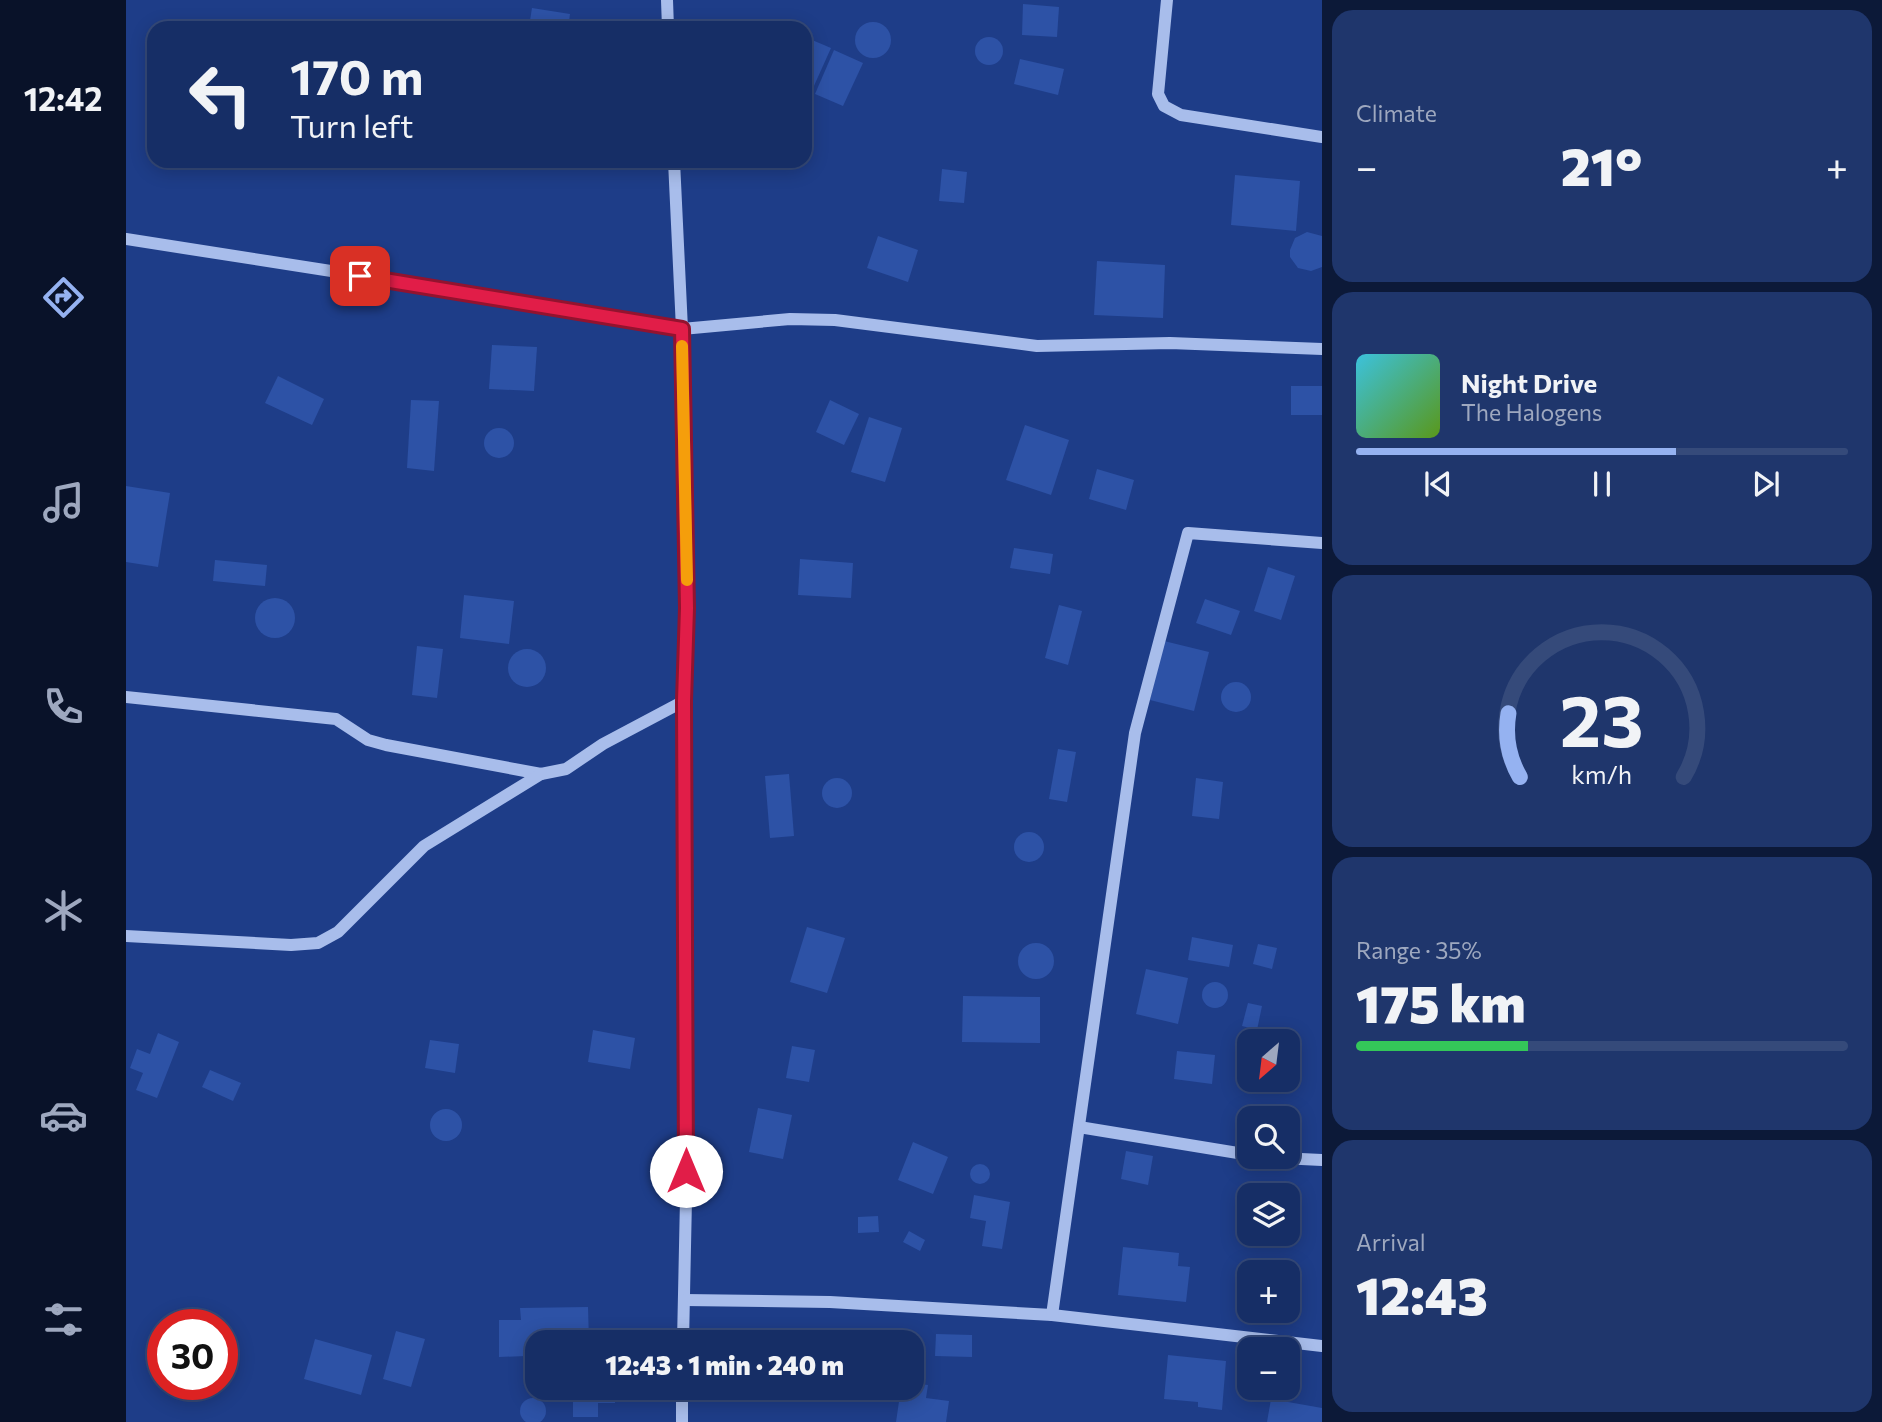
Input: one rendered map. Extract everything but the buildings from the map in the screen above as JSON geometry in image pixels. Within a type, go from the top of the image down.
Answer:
[{"type":"street","points":[[667,0],[668,21]]},
{"type":"street","points":[[1167,0],[1158,94],[1164,106],[1181,115],[1322,137]]},
{"type":"street","points":[[674,168],[682,329],[687,608],[684,701],[686,1171],[683,1330]]},
{"type":"street","points":[[126,239],[682,329],[790,318],[835,320],[1037,346],[1170,343],[1322,349]]},
{"type":"street","points":[[1052,1315],[1135,733],[1188,533],[1322,543]]},
{"type":"street","points":[[126,697],[336,719],[368,740],[386,745],[541,774]]},
{"type":"street","points":[[126,936],[291,945],[318,943],[338,932],[424,846],[541,774],[566,769],[603,744],[684,701]]},
{"type":"street","points":[[1079,1127],[1237,1153]]},
{"type":"street","points":[[1300,1159],[1322,1160]]},
{"type":"street","points":[[684,1300],[830,1302],[1052,1315],[1322,1346]]},
{"type":"street","points":[[681,1422],[682,1400]]},
{"type":"slow traffic","points":[[682,346],[687,580]]},
{"type":"route","points":[[360,276],[682,329],[687,608],[684,701],[686,1171]]}]
